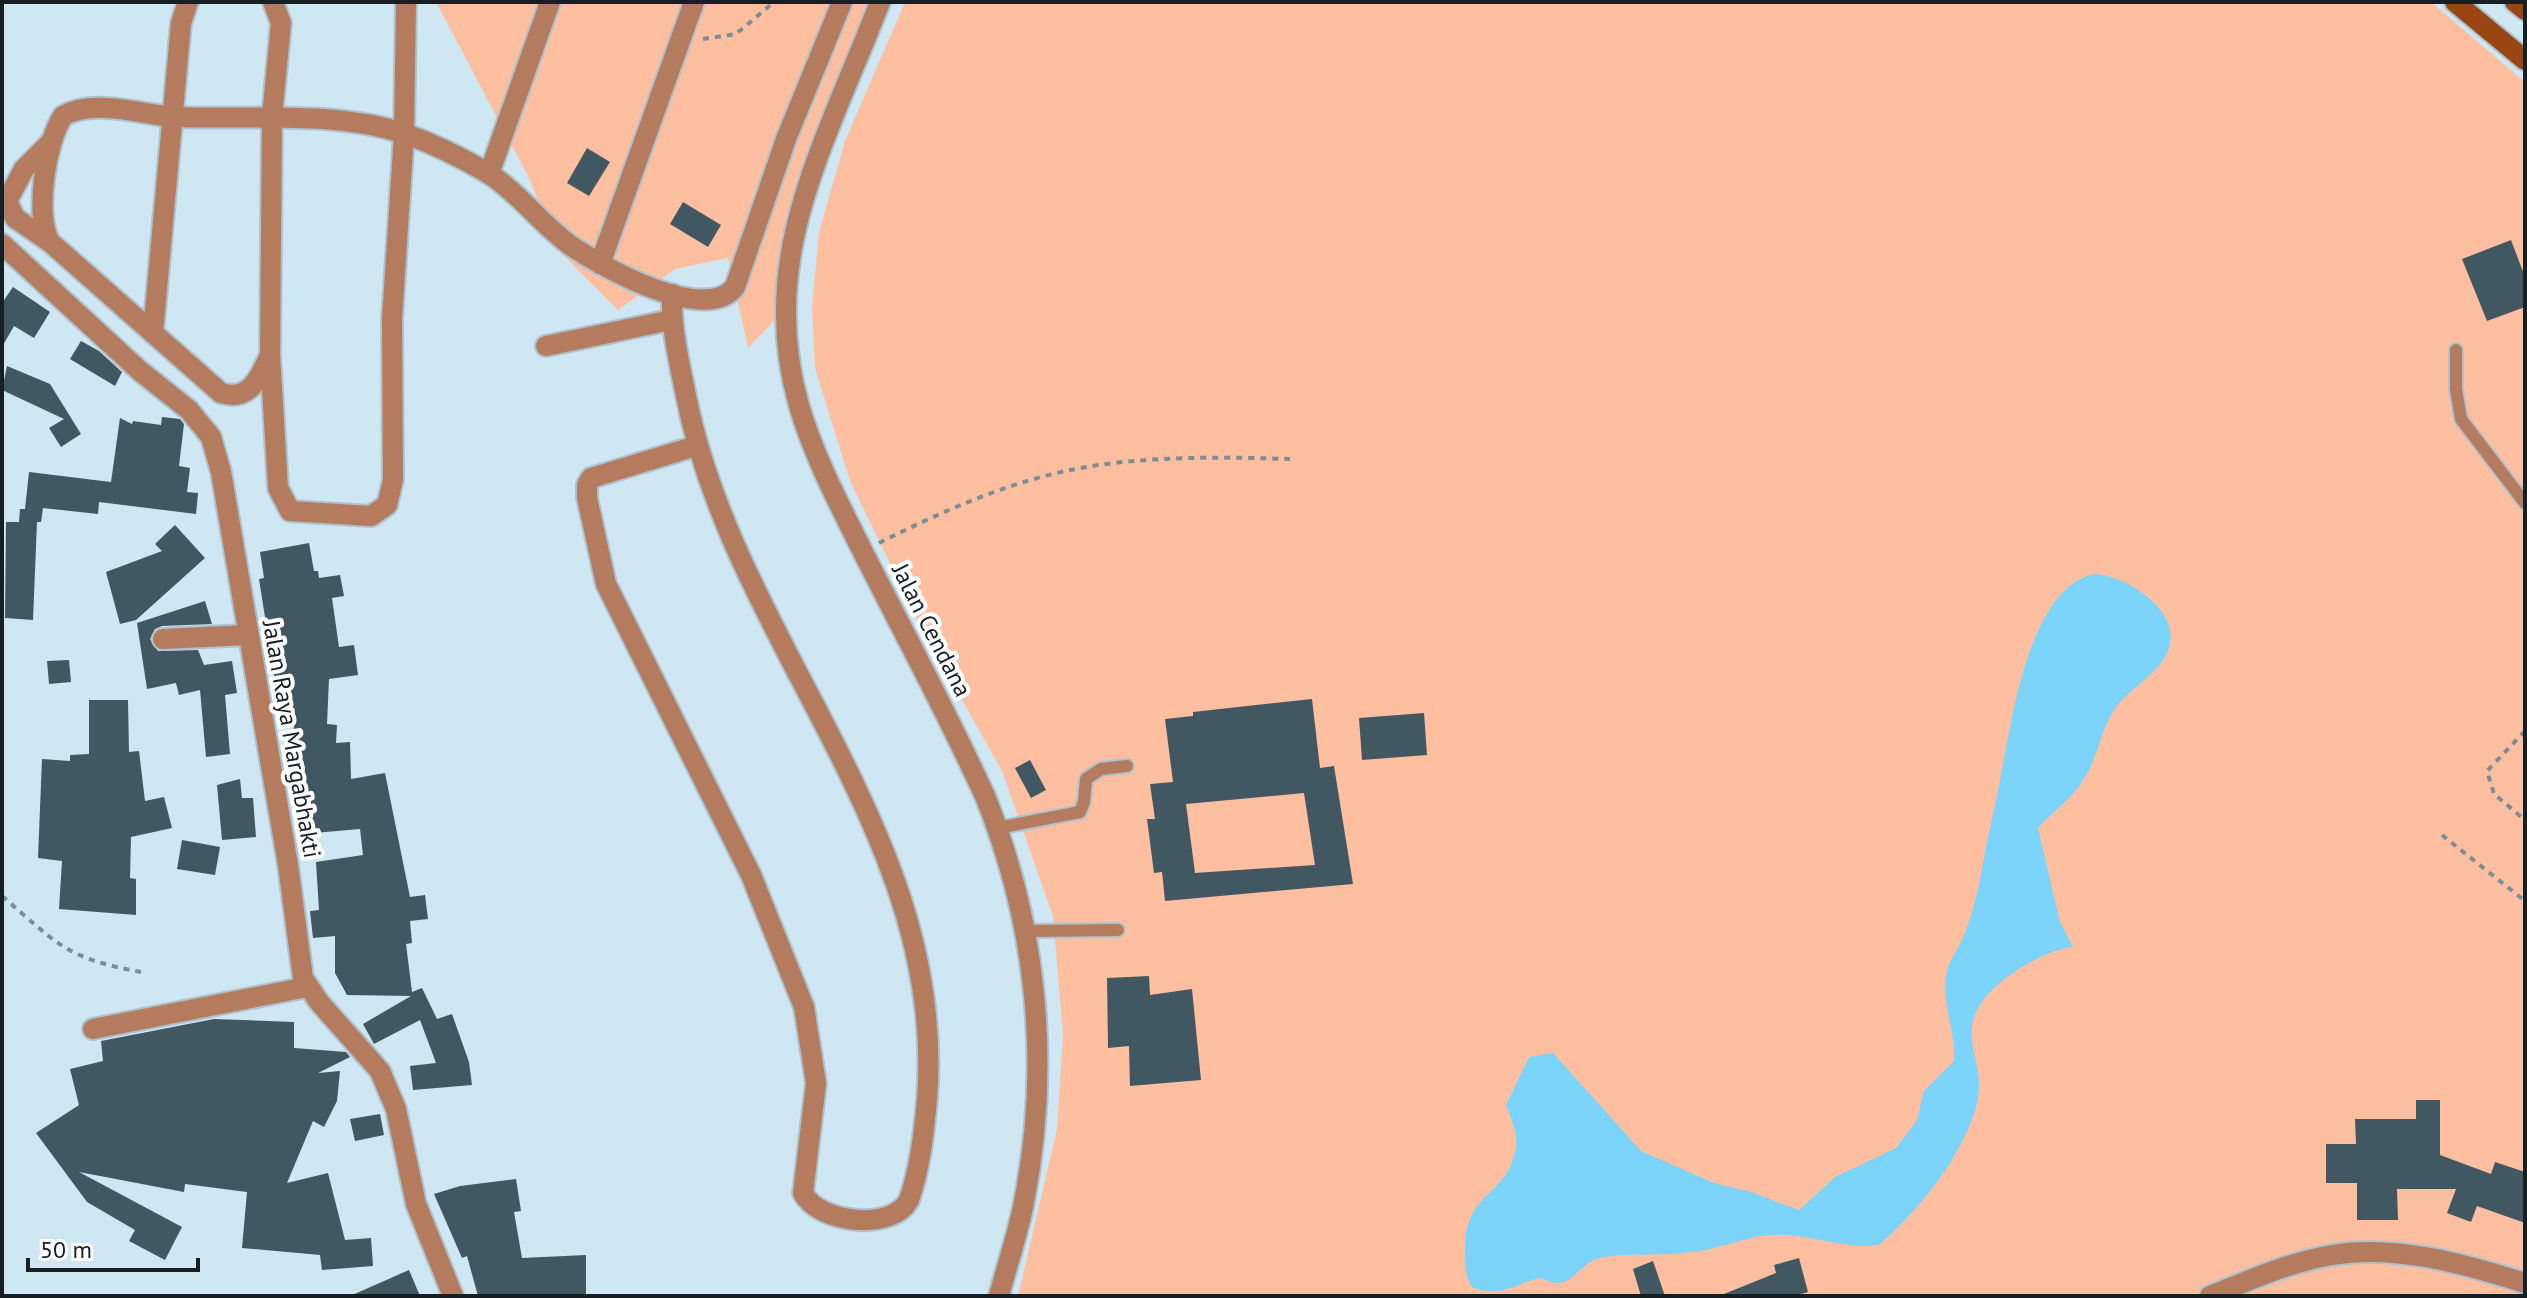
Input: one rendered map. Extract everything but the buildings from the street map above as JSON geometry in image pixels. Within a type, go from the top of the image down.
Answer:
[{"type":"street","points":[[153,333],[175,117],[181,23],[188,2]]},
{"type":"street","points":[[273,2],[281,23],[272,117],[270,355],[278,488],[284,506],[300,514],[371,516],[387,505],[393,480],[392,319],[404,134],[406,2]]},
{"type":"street","points":[[489,174],[550,2]]},
{"type":"street","points":[[600,264],[694,2]]},
{"type":"street","points":[[270,355],[249,391],[228,395],[202,379],[50,242],[15,218],[7,201],[24,169],[50,143],[63,116],[78,110],[175,117],[272,117],[343,122],[404,134],[489,174],[567,243],[600,264],[672,294],[711,301],[724,297],[735,287],[786,139],[842,2]]},
{"type":"street","name":"Jalan Cendana","points":[[880,2],[810,181],[796,229],[785,306],[793,381],[811,446],[955,732],[998,828],[1026,931],[1038,1039],[1036,1088],[1024,1202],[999,1296]]},
{"type":"street","points":[[2455,2],[2525,60]]},
{"type":"street","points":[[2515,2],[2525,10]]},
{"type":"street","points":[[50,143],[42,223],[50,242]]},
{"type":"street","name":"Jalan Raya Margabhakti","points":[[2,244],[140,371],[189,410],[211,437],[221,472],[288,865],[298,955],[307,987],[380,1071],[396,1109],[416,1204],[453,1296]]},
{"type":"street","points":[[672,294],[671,320],[696,446],[736,549],[886,853],[914,934],[928,1025],[926,1117],[909,1200],[904,1210],[887,1220],[825,1214],[814,1209],[803,1193],[816,1083],[804,1007],[751,875],[606,584],[586,491],[591,478],[696,446]]},
{"type":"street","points":[[546,346],[671,320]]},
{"type":"street","points":[[163,639],[247,635]]},
{"type":"street","points":[[93,1029],[307,987]]},
{"type":"street","points":[[2210,1296],[2298,1263],[2335,1254],[2410,1256],[2525,1283]]},
{"type":"lane","points":[[2456,350],[2456,389],[2461,419],[2525,503]]},
{"type":"lane","points":[[998,828],[1080,812],[1086,779],[1101,769],[1127,766]]},
{"type":"lane","points":[[1026,931],[1118,930]]},
{"type":"path","points":[[681,38],[719,39],[736,34],[774,2]]},
{"type":"path","points":[[863,552],[968,501],[1057,473],[1134,462],[1290,459]]},
{"type":"path","points":[[2525,731],[2487,771],[2494,794],[2525,820]]},
{"type":"path","points":[[2442,835],[2525,901]]},
{"type":"path","points":[[2,896],[51,941],[71,954],[92,963],[141,972]]},
{"type":"shaded area","points":[[436,2],[876,2],[847,65],[780,315],[748,348],[728,258],[675,269],[618,310],[558,250],[529,178]]},
{"type":"shaded area","points":[[905,2],[2431,2],[2525,82],[2525,1296],[1018,1296],[1057,1129],[1063,1035],[1053,916],[1002,771],[920,625],[850,481],[815,368],[812,307],[819,232],[845,141]]},
{"type":"water","points":[[2096,574],[2125,583],[2153,602],[2164,614],[2170,628],[2170,643],[2158,667],[2115,709],[2092,764],[2079,786],[2038,828],[2060,922],[2073,947],[2044,956],[2011,974],[1984,999],[1976,1012],[1972,1026],[1979,1075],[1975,1111],[1959,1148],[1922,1201],[1879,1245],[1843,1244],[1787,1235],[1762,1236],[1691,1252],[1604,1257],[1587,1264],[1560,1283],[1541,1278],[1502,1291],[1473,1288],[1465,1266],[1467,1232],[1478,1205],[1504,1177],[1511,1164],[1516,1137],[1506,1105],[1529,1057],[1553,1053],[1641,1151],[1714,1183],[1751,1192],[1799,1210],[1835,1177],[1896,1148],[1917,1120],[1924,1091],[1954,1061],[1945,988],[1947,972],[1969,923],[1976,898],[2014,706],[2031,649],[2042,622],[2057,599],[2075,582]]}]
